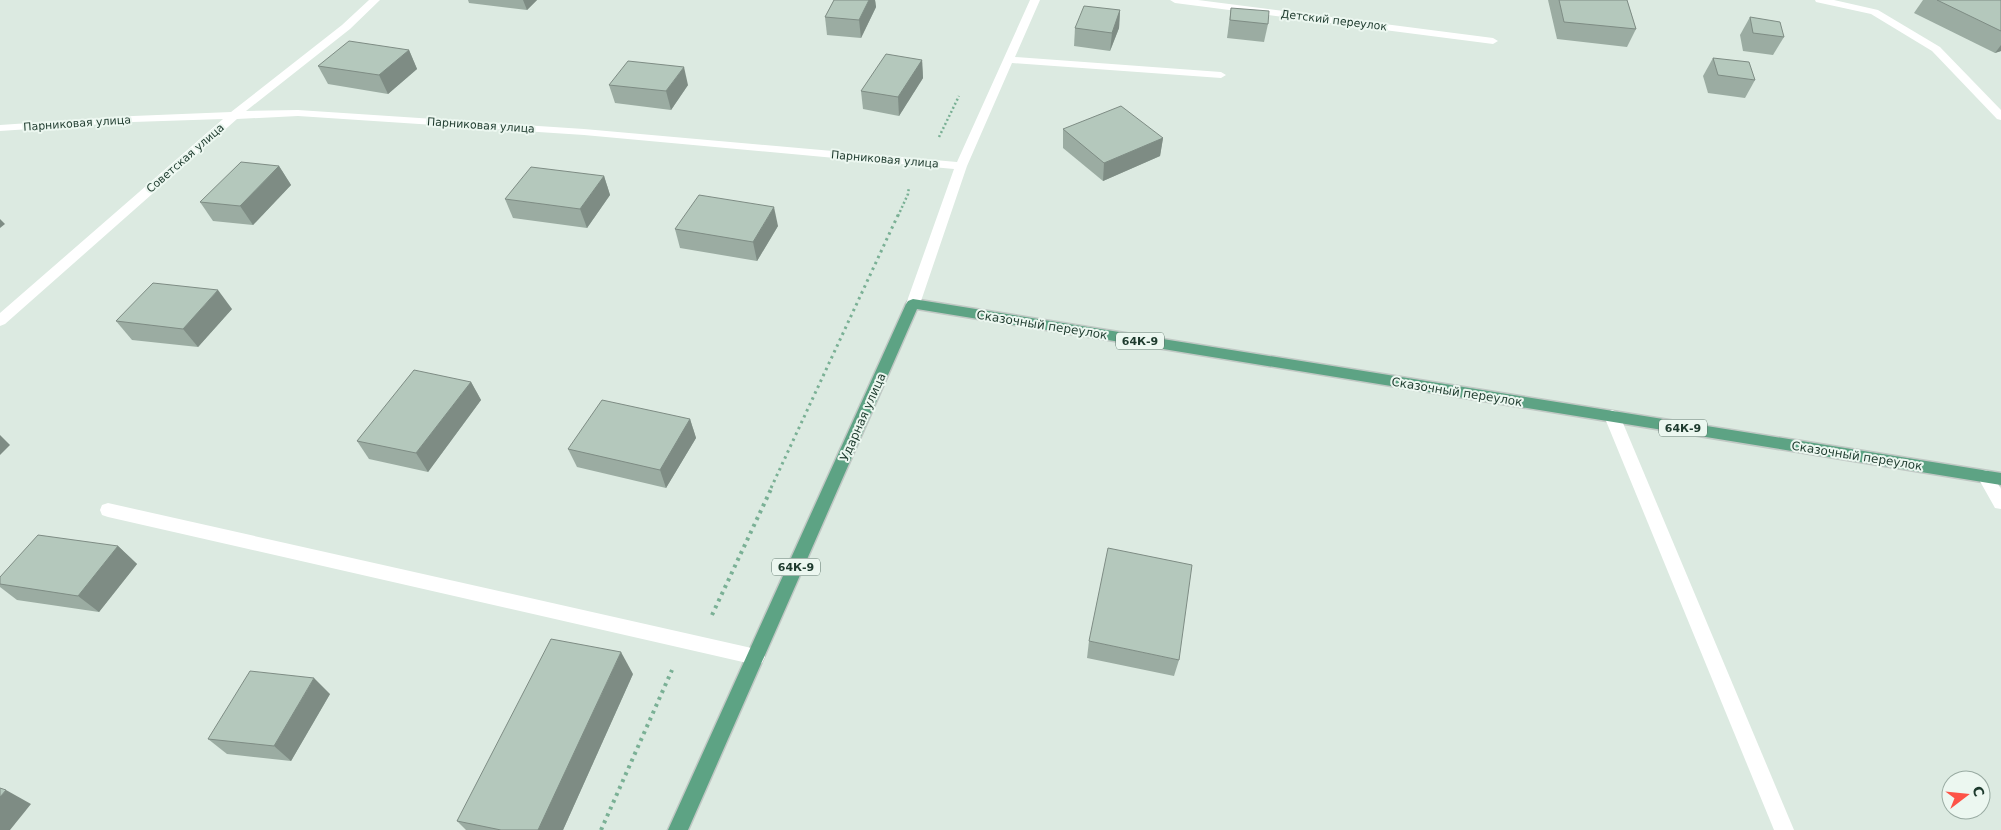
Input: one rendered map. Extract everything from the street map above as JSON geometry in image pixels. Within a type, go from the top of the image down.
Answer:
[{"type":"main road","name":"Сказочный переулок","points":[[913,304],[2001,479]]},
{"type":"main road","name":"Ударная улица","points":[[678,830],[913,304]]},
{"type":"street","name":"Советская улица","points":[[0,320],[232,116],[346,27],[375,0]]},
{"type":"street","name":"Ударная улица","points":[[913,304],[961,166],[1035,0]]},
{"type":"street","name":"Детский переулок","points":[[1175,0],[1493,41]]},
{"type":"street","points":[[1820,0],[1874,12],[1936,49],[2001,117]]},
{"type":"street","points":[[1009,60],[1221,75]]},
{"type":"street","name":"Парниковая улица","points":[[0,128],[298,113],[594,133],[961,166]]},
{"type":"street","points":[[1612,416],[1784,830]]},
{"type":"street","points":[[1985,476],[2001,503]]},
{"type":"street","points":[[108,510],[756,656]]},
{"type":"path","points":[[601,830],[692,626],[713,614],[908,194],[915,157],[932,151],[962,89]]},
{"type":"building","points":[[834,0],[869,0],[859,20],[825,17]]},
{"type":"building","points":[[1559,0],[1627,0],[1636,29],[1564,22]]},
{"type":"building","points":[[1937,0],[2001,0],[2001,31]]},
{"type":"building","points":[[1084,6],[1120,10],[1112,33],[1075,28]]},
{"type":"building","points":[[1231,8],[1269,11],[1268,24],[1230,20]]},
{"type":"building","points":[[1750,17],[1780,22],[1784,37],[1753,33]]},
{"type":"building","points":[[349,41],[409,50],[379,75],[318,66]]},
{"type":"building","points":[[886,54],[922,60],[898,97],[861,91]]},
{"type":"building","points":[[1713,58],[1749,62],[1755,80],[1718,75]]},
{"type":"building","points":[[628,61],[684,67],[666,91],[609,85]]},
{"type":"building","points":[[1121,106],[1163,138],[1104,163],[1063,129]]},
{"type":"building","points":[[241,162],[279,166],[240,206],[200,202]]},
{"type":"building","points":[[531,167],[604,176],[580,209],[505,199]]},
{"type":"building","points":[[699,195],[774,207],[753,242],[675,229]]},
{"type":"building","points":[[153,283],[218,290],[183,329],[116,321]]},
{"type":"building","points":[[414,370],[471,382],[416,453],[357,441]]},
{"type":"building","points":[[602,400],[690,419],[660,470],[568,449]]},
{"type":"building","points":[[38,535],[118,546],[78,596],[0,584],[0,577]]},
{"type":"building","points":[[1108,548],[1192,565],[1179,660],[1089,641]]},
{"type":"building","points":[[551,639],[621,652],[538,830],[501,830],[457,821]]},
{"type":"building","points":[[250,671],[314,678],[274,746],[208,739]]},
{"type":"building","points":[[0,788],[6,790],[0,797]]}]
